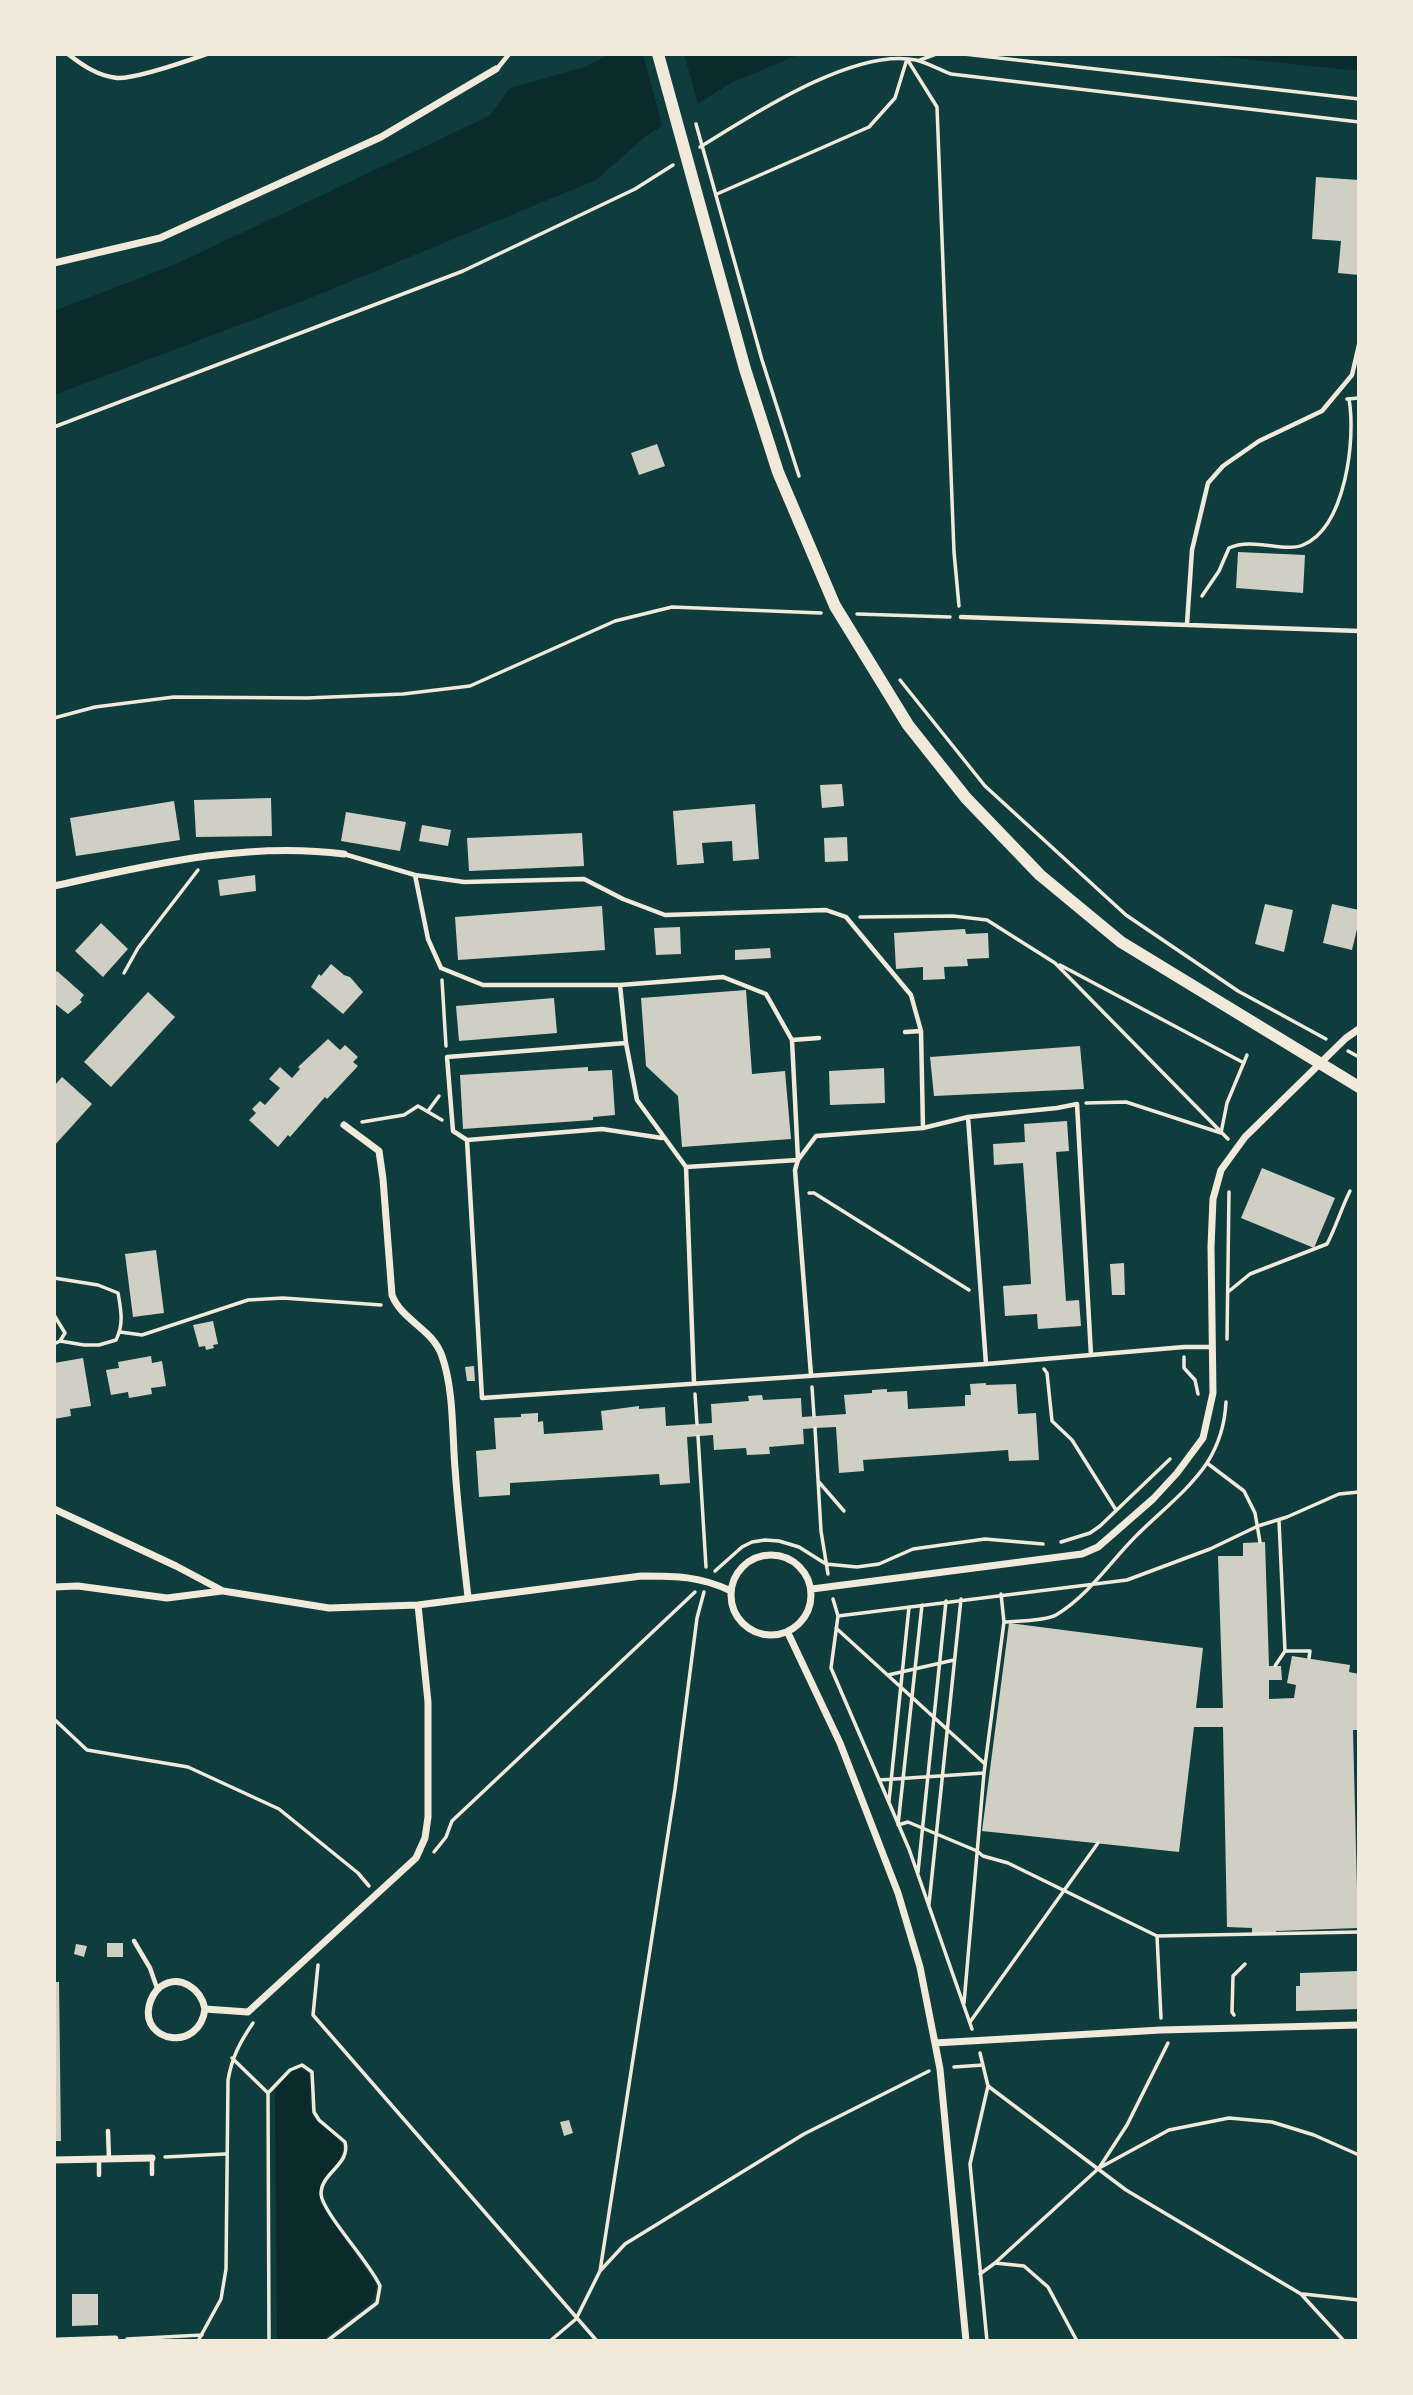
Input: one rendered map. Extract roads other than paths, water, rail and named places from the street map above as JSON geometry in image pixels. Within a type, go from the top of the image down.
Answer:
[{"type":"main road","points":[[658,54],[745,369],[778,472],[835,606],[908,725],[966,798],[1040,875],[1121,942],[1359,1087]]},
{"type":"street","points":[[54,263],[160,238],[382,137],[496,69]]},
{"type":"street","points":[[54,886],[145,866],[231,853],[308,849],[344,854]]},
{"type":"street","points":[[812,1589],[1082,1555],[1098,1547],[1125,1524],[1177,1473],[1203,1438],[1213,1393],[1213,1199],[1221,1170],[1259,1123],[1346,1038],[1359,1030]]},
{"type":"street","points":[[344,1125],[379,1151],[392,1295],[397,1308],[426,1330],[442,1354],[450,1395],[468,1597]]},
{"type":"street","points":[[54,1509],[223,1591]]},
{"type":"street","points":[[759,1557],[785,1557],[798,1564],[812,1589],[806,1616],[788,1633],[772,1636],[758,1634],[738,1619],[732,1606],[731,1591],[738,1572],[748,1562],[759,1557]]},
{"type":"street","points":[[54,1587],[78,1586],[167,1598],[223,1591],[329,1608],[418,1605],[641,1576],[708,1580],[731,1591]]},
{"type":"street","points":[[205,2009],[248,2012],[416,1858],[425,1838],[428,1816],[428,1702],[418,1605]]},
{"type":"street","points":[[788,1633],[840,1743],[898,1893],[920,1966],[940,2069],[966,2341]]},
{"type":"street","points":[[176,1982],[194,1987],[203,1999],[205,2009],[204,2019],[196,2031],[184,2038],[169,2038],[156,2030],[148,2011],[151,1998],[158,1989],[176,1982]]},
{"type":"street","points":[[935,2043],[1161,2030],[1359,2025]]},
{"type":"street","points":[[54,2160],[152,2158]]},
{"type":"street","points":[[58,2341],[116,2340]]},
{"type":"lane","points":[[68,54],[86,68],[117,78],[158,70],[207,54]]},
{"type":"lane","points":[[496,69],[509,54]]},
{"type":"lane","points":[[1187,624],[1192,550],[1208,483],[1223,466],[1258,441],[1322,411],[1352,375],[1359,345]]},
{"type":"lane","points":[[961,617],[1359,631]]},
{"type":"lane","points":[[344,854],[415,875],[464,882],[584,878],[623,899],[665,915],[826,910],[845,917],[911,995],[921,1031],[923,1128]]},
{"type":"lane","points":[[415,875],[428,939],[441,968],[483,985],[620,985],[723,977],[766,994],[792,1040],[798,1160]]},
{"type":"lane","points":[[620,985],[636,1100],[686,1167],[694,1383]]},
{"type":"lane","points":[[905,1032],[921,1031]]},
{"type":"lane","points":[[792,1040],[819,1038]]},
{"type":"lane","points":[[626,1043],[447,1057],[453,1131],[467,1140],[601,1129],[663,1138]]},
{"type":"lane","points":[[811,1375],[794,1170],[816,1136],[923,1128],[968,1117],[1077,1104],[1091,1355]]},
{"type":"lane","points":[[968,1117],[986,1364]]},
{"type":"lane","points":[[467,1140],[482,1398],[1213,1347]]},
{"type":"lane","points":[[686,1167],[798,1160]]},
{"type":"lane","points":[[134,1941],[150,1968],[158,1989]]},
{"type":"lane","points":[[108,2131],[109,2159]]},
{"type":"lane","points":[[152,2158],[152,2174]]},
{"type":"lane","points":[[99,2159],[99,2175]]},
{"type":"water","points":[[609,54],[800,54],[731,83],[646,136],[596,180],[303,301],[54,395],[54,311],[176,264],[489,116],[510,88],[585,67]]},
{"type":"water","points":[[1197,54],[1359,54],[1359,71]]},
{"type":"water","points":[[299,2068],[306,2070],[309,2075],[313,2115],[338,2139],[343,2149],[339,2161],[320,2184],[320,2203],[376,2284],[376,2290],[369,2304],[320,2341],[277,2341],[275,2092],[284,2078]]}]
